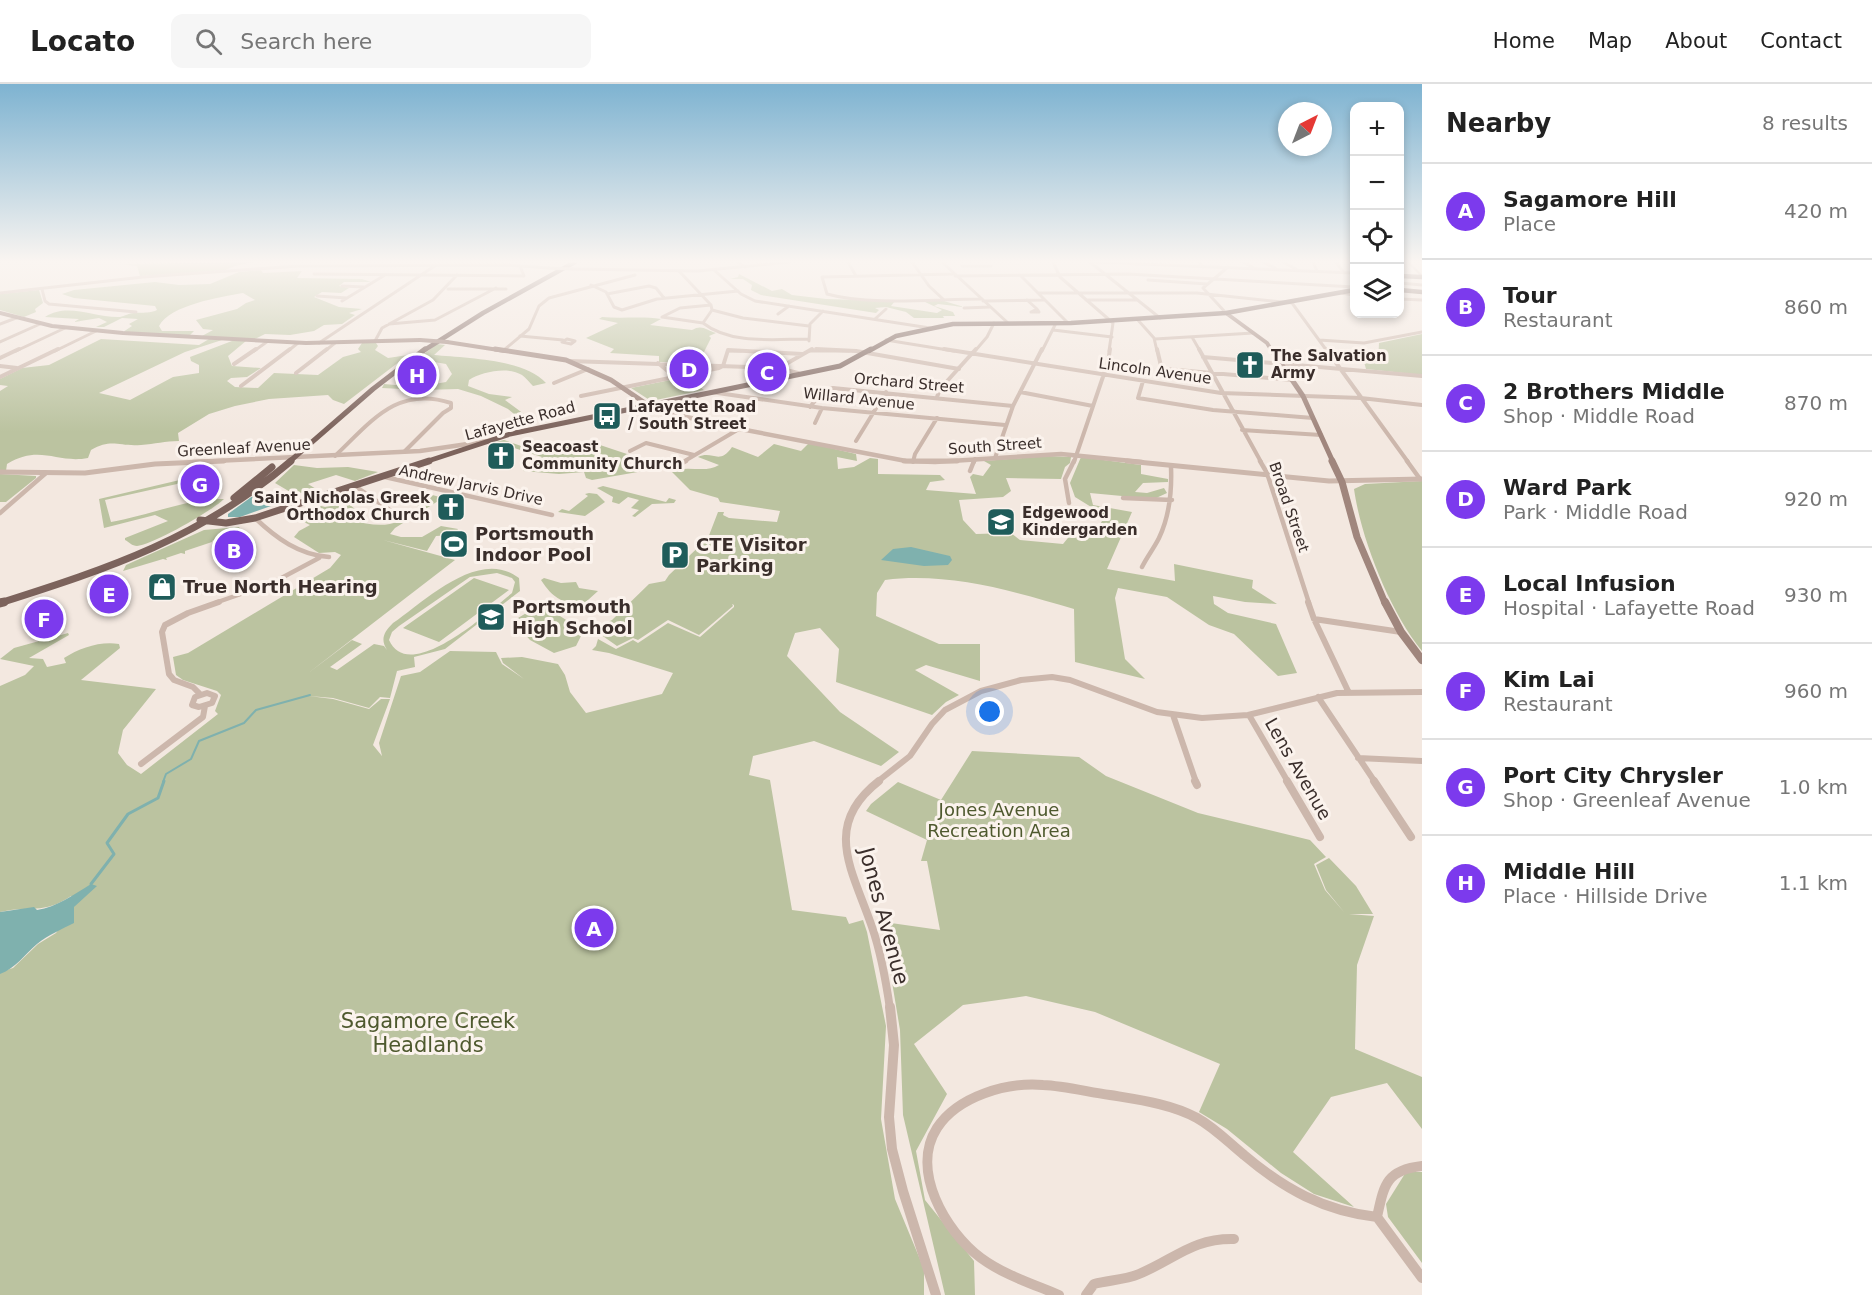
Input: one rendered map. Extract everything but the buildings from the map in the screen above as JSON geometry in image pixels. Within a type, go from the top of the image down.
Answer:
[{"type":"main road","name":"South Street","points":[[18,319],[40,324],[96,331],[298,343],[420,340],[447,342],[566,360],[624,388],[648,405]]},
{"type":"main road","points":[[202,522],[422,347],[472,319]]},
{"type":"main road","points":[[202,522],[241,500],[421,351],[474,319]]},
{"type":"main road","name":"Lafayette Road","points":[[0,598],[116,559],[202,522],[232,526],[526,430],[840,366],[886,340],[930,328],[957,323],[1068,323],[1148,319]]},
{"type":"main road","points":[[1233,319],[1269,346],[1304,398],[1342,482],[1357,537],[1401,632],[1422,660]]},
{"type":"main road","name":"Lafayette Road","points":[[0,603],[119,564],[202,522]]},
{"type":"street","points":[[0,324],[15,319]]},
{"type":"street","points":[[319,343],[356,319]]},
{"type":"street","points":[[375,341],[379,332],[400,319]]},
{"type":"street","points":[[389,324],[435,321],[440,319]]},
{"type":"street","points":[[504,350],[532,325],[534,319]]},
{"type":"street","points":[[672,319],[703,323],[712,330],[733,335],[809,339]]},
{"type":"street","points":[[703,323],[706,319]]},
{"type":"street","points":[[746,319],[809,326]]},
{"type":"street","points":[[809,349],[809,326],[816,319]]},
{"type":"street","points":[[872,319],[930,328]]},
{"type":"street","points":[[1003,319],[1008,323]]},
{"type":"street","points":[[1063,319],[1068,323]]},
{"type":"street","points":[[1069,503],[1065,479],[1077,454],[1110,355],[1113,323],[1107,319]]},
{"type":"street","points":[[1137,319],[1155,339],[1163,368],[1293,380]]},
{"type":"street","points":[[1303,319],[1421,479]]},
{"type":"street","points":[[937,397],[940,390],[987,337],[994,322]]},
{"type":"street","points":[[994,458],[1013,406],[1056,323]]},
{"type":"street","points":[[0,342],[40,324]]},
{"type":"street","points":[[0,358],[65,328]]},
{"type":"street","points":[[1053,330],[1112,337]]},
{"type":"street","points":[[0,377],[96,331]]},
{"type":"street","points":[[1319,340],[1370,342],[1422,332]]},
{"type":"street","points":[[1155,339],[1253,333]]},
{"type":"street","points":[[520,336],[562,340]]},
{"type":"street","name":"Broad Street","points":[[1192,337],[1267,476],[1314,619],[1349,693]]},
{"type":"street","name":"Lincoln Avenue","points":[[886,340],[1221,393],[1304,398],[1361,398],[1422,405]]},
{"type":"street","points":[[234,364],[268,341]]},
{"type":"street","points":[[241,386],[298,343]]},
{"type":"street","points":[[296,373],[335,343]]},
{"type":"street","points":[[778,368],[809,349],[864,352],[959,369]]},
{"type":"street","points":[[723,366],[728,350],[802,354]]},
{"type":"street","points":[[1203,357],[1422,376]]},
{"type":"street","points":[[566,360],[778,368],[798,373]]},
{"type":"street","points":[[554,383],[598,363]]},
{"type":"street","points":[[658,363],[675,377]]},
{"type":"street","points":[[0,366],[19,368]]},
{"type":"street","points":[[581,396],[723,366]]},
{"type":"street","points":[[1143,381],[1138,398],[1233,412],[1313,418]]},
{"type":"street","name":"Orchard Street","points":[[810,407],[822,392],[830,388],[1013,406]]},
{"type":"street","name":"Willard Avenue","points":[[711,392],[810,407],[1005,425]]},
{"type":"street","points":[[856,441],[886,392]]},
{"type":"street","points":[[1020,392],[1093,406]]},
{"type":"street","points":[[334,456],[396,402],[421,397],[451,403],[451,408],[443,413],[404,452]]},
{"type":"street","name":"South Street","points":[[648,405],[660,411],[739,429],[874,457],[913,462],[1077,454],[1171,467],[1342,482],[1421,479]]},
{"type":"street","points":[[815,423],[822,408]]},
{"type":"street","points":[[913,462],[915,454],[937,418]]},
{"type":"street","points":[[675,467],[739,429]]},
{"type":"street","points":[[1242,430],[1320,435]]},
{"type":"street","name":"Greenleaf Avenue","points":[[0,472],[85,473],[155,464],[404,452],[488,441]]},
{"type":"street","points":[[630,451],[646,443],[694,455]]},
{"type":"street","points":[[970,471],[975,459]]},
{"type":"street","points":[[1142,567],[1161,532],[1172,500],[1171,467]]},
{"type":"street","points":[[0,513],[46,473]]},
{"type":"street","name":"Andrew Jarvis Drive","points":[[385,477],[436,491],[552,515]]},
{"type":"street","points":[[355,486],[397,515]]},
{"type":"street","points":[[1123,498],[1172,500]]},
{"type":"street","points":[[255,518],[278,538],[319,558]]},
{"type":"street","points":[[200,694],[193,687],[174,680],[169,674],[162,632],[165,625],[188,613],[272,583],[319,558],[329,557]]},
{"type":"street","points":[[1314,619],[1401,632]]},
{"type":"street","name":"Jones Avenue","points":[[936,1295],[897,1176],[888,1108],[894,1060],[894,1034],[877,945],[846,848],[848,816],[865,791],[912,754],[936,718],[958,702],[994,687],[1037,677],[1060,678],[1085,685],[1143,708],[1173,716],[1220,718],[1250,715],[1317,697],[1349,693],[1422,692]]},
{"type":"street","points":[[210,693],[215,696],[212,703],[196,707],[192,705],[192,700],[200,694],[210,693]]},
{"type":"street","points":[[1317,697],[1411,837]]},
{"type":"street","points":[[141,764],[203,717],[206,713],[205,706]]},
{"type":"street","name":"Lens Avenue","points":[[1250,715],[1320,837]]},
{"type":"street","points":[[1173,716],[1197,785]]},
{"type":"street","points":[[1358,758],[1422,761]]},
{"type":"street","points":[[1059,1295],[979,1257],[957,1231],[934,1196],[925,1168],[929,1140],[944,1118],[972,1098],[1026,1084],[1047,1085],[1177,1109],[1200,1120],[1255,1165],[1291,1191],[1313,1203],[1377,1217],[1422,1278]]},
{"type":"street","points":[[1377,1217],[1385,1181],[1393,1173],[1408,1167],[1422,1166]]},
{"type":"street","points":[[1086,1295],[1094,1284],[1136,1275],[1153,1268],[1194,1243],[1219,1237],[1234,1239]]},
{"type":"green space","points":[[71,319],[96,319],[74,322],[79,319]]},
{"type":"green space","points":[[100,319],[121,319],[104,327],[96,327],[107,322]]},
{"type":"green space","points":[[130,319],[166,319],[159,326],[162,331],[194,331],[189,336],[123,332],[132,326],[129,324],[138,319]]},
{"type":"green space","points":[[350,319],[342,324],[324,325],[314,331],[290,335],[265,334],[255,339],[202,336],[213,330],[203,329],[196,320]]},
{"type":"green space","points":[[599,319],[661,319],[650,325],[692,330],[701,328],[716,333],[709,336],[711,338],[701,358],[676,357],[674,362],[659,362],[659,356],[610,353],[614,349],[586,338],[618,323]]},
{"type":"green space","points":[[1422,334],[1422,375],[1366,369],[1364,362],[1378,364],[1379,343]]},
{"type":"green space","points":[[101,339],[199,345],[209,339],[222,340],[185,352],[99,393],[130,400],[173,377],[199,373],[199,365],[191,361],[190,357],[232,341],[246,341],[228,356],[232,366],[261,368],[247,377],[231,378],[227,381],[235,387],[258,388],[274,373],[318,375],[343,357],[361,352],[358,349],[362,343],[376,343],[378,346],[375,350],[388,358],[408,355],[344,404],[333,400],[328,395],[269,399],[209,414],[178,433],[179,441],[141,445],[105,444],[91,450],[88,458],[67,459],[29,455],[7,464],[6,471],[0,471],[0,391],[8,386],[0,385],[0,379],[22,368],[49,365]]},
{"type":"green space","points":[[437,344],[445,345],[434,355],[510,364],[536,375],[546,383],[533,386],[522,375],[510,371],[487,373],[469,380],[468,386],[489,394],[512,397],[505,400],[528,417],[519,418],[508,409],[481,396],[458,389],[382,388],[384,384],[417,387],[446,382],[452,374],[446,364],[417,359]]},
{"type":"green space","points":[[685,377],[704,390],[651,401],[631,388]]},
{"type":"green space","points":[[504,440],[536,451],[559,442],[591,442],[633,456],[627,465],[672,466],[592,480],[586,478],[584,472],[559,474],[523,471],[542,457],[496,442]]},
{"type":"green space","name":"Sagamore Creek Headlands","points":[[809,443],[856,454],[857,461],[837,457],[838,469],[854,467],[870,458],[878,459],[878,474],[940,475],[945,480],[930,482],[926,490],[976,494],[970,477],[973,474],[983,476],[991,465],[984,461],[1048,456],[1071,457],[1061,479],[1006,478],[1011,491],[1003,497],[959,500],[963,520],[976,534],[1011,533],[1020,540],[1063,544],[1072,533],[1097,530],[1102,521],[1096,510],[1075,497],[1070,483],[1081,457],[1141,465],[1141,474],[1168,479],[1168,482],[1143,483],[1135,492],[1147,493],[1164,488],[1167,493],[1154,499],[1090,493],[1093,505],[1132,512],[1107,569],[1175,581],[1174,564],[1253,580],[1252,588],[1277,604],[1245,602],[1213,596],[1214,604],[1228,613],[1276,624],[1297,673],[1278,676],[1234,634],[1209,625],[1167,597],[1118,588],[1115,598],[1125,659],[1145,679],[1075,662],[1074,609],[1004,590],[957,581],[909,578],[885,580],[877,593],[876,616],[939,644],[980,644],[980,681],[926,665],[915,670],[959,695],[946,702],[932,715],[836,682],[839,649],[820,628],[795,633],[787,656],[840,712],[899,752],[881,766],[814,741],[753,756],[749,775],[770,780],[792,910],[846,917],[849,924],[863,920],[886,1026],[881,1119],[895,1199],[924,1269],[924,1295],[0,1295],[0,972],[13,968],[38,944],[56,933],[77,902],[71,896],[44,908],[0,912],[0,686],[25,675],[34,666],[0,659],[14,648],[68,633],[69,635],[29,658],[43,659],[47,667],[66,663],[64,658],[90,646],[119,644],[120,648],[81,680],[156,689],[123,730],[118,753],[127,765],[141,774],[218,714],[215,711],[221,695],[217,691],[183,680],[176,675],[173,657],[188,653],[330,568],[341,555],[335,552],[319,553],[294,537],[310,525],[304,522],[316,512],[311,505],[325,507],[350,505],[360,513],[350,520],[378,525],[394,523],[411,515],[419,508],[417,505],[429,494],[443,498],[395,528],[390,534],[401,537],[422,537],[441,526],[458,529],[454,535],[436,536],[427,551],[383,540],[455,560],[307,674],[352,640],[362,644],[330,667],[337,670],[374,644],[384,646],[387,650],[384,636],[393,623],[436,591],[470,573],[487,569],[503,570],[519,578],[520,591],[445,649],[414,657],[415,667],[397,671],[390,698],[380,697],[369,708],[333,698],[309,696],[333,699],[369,709],[381,699],[390,699],[373,745],[382,756],[379,743],[401,676],[420,672],[450,651],[496,652],[502,664],[524,679],[503,663],[501,658],[522,657],[558,664],[565,675],[570,692],[586,713],[662,694],[673,673],[592,650],[598,639],[616,649],[633,640],[638,643],[668,623],[700,637],[734,607],[734,605],[732,604],[733,606],[699,635],[668,620],[638,640],[633,638],[617,646],[597,632],[595,628],[612,620],[649,584],[665,581],[708,538],[718,512],[724,512],[723,515],[729,518],[777,522],[780,511],[720,502],[718,498],[690,490],[672,472],[683,469],[714,468],[719,465],[698,457],[723,456],[732,447],[758,457],[774,444],[801,451]],"holes":[[[497,573],[512,578],[515,582],[512,593],[470,627],[431,650],[414,654],[399,652],[389,640],[392,632],[399,626],[470,577]]]},
{"type":"green space","points":[[194,465],[202,465],[186,482],[105,500],[111,522],[196,501],[224,499],[168,534],[137,546],[125,538],[168,521],[155,515],[104,528],[99,499],[184,479]]},
{"type":"green space","points":[[294,465],[317,468],[348,467],[378,472],[355,481],[336,475],[308,484],[321,492],[292,493],[275,483]]},
{"type":"green space","points":[[0,474],[36,476],[36,478],[6,502],[0,502]]},
{"type":"green space","points":[[1422,481],[1422,651],[1388,596],[1363,530],[1354,489],[1365,484]]},
{"type":"green space","points":[[603,486],[666,502],[669,498],[676,500],[674,503],[652,504],[635,517],[632,516],[639,510],[631,508],[639,500],[628,497],[619,504],[612,502],[613,497],[597,488]]},
{"type":"green space","points":[[585,494],[597,494],[605,502],[585,516],[558,512],[562,509],[569,511],[588,496]]},
{"type":"green space","points":[[239,527],[244,534],[241,532],[213,540],[185,551],[185,554],[181,553],[166,558],[167,560],[163,559],[123,571],[126,565],[204,530]]},
{"type":"green space","points":[[474,578],[509,590],[439,642],[403,628]]},
{"type":"green space","points":[[544,578],[561,583],[576,582],[579,588],[598,591],[578,609],[553,595],[541,580]]},
{"type":"green space","points":[[538,602],[574,625],[581,636],[576,646],[554,653],[530,640],[513,621],[533,609],[532,605]]},
{"type":"green space","name":"Jones Avenue Recreation Area","points":[[972,751],[1079,757],[1106,776],[1198,813],[1310,840],[1326,857],[1314,864],[1325,890],[1344,912],[1326,890],[1316,865],[1329,858],[1356,886],[1373,914],[1349,914],[1374,916],[1357,965],[1355,1049],[1422,1077],[1422,1129],[1387,1083],[1331,1097],[1293,1152],[1354,1207],[1314,1194],[1281,1173],[1227,1129],[1199,1112],[1220,1064],[1095,1012],[1026,996],[963,1005],[914,1044],[947,1094],[916,1151],[925,1200],[974,1261],[975,1295],[945,1295],[903,1115],[900,1030],[889,964],[882,942],[884,922],[940,930],[927,861],[921,861],[927,840],[866,811],[871,804],[898,782],[941,800]]},
{"type":"green space","points":[[1406,1172],[1422,1172],[1422,1263],[1388,1217],[1386,1204]]},
{"type":"water","points":[[266,492],[285,501],[240,517],[228,517],[228,514],[254,495]]},
{"type":"water","points":[[911,547],[950,556],[952,560],[948,565],[924,566],[881,560],[893,549]]},
{"type":"water","points":[[91,884],[97,886],[74,907],[74,923],[41,941],[15,965],[0,974],[0,912],[34,907],[37,910],[51,906]]},
{"type":"waterway","points":[[163,782],[166,774],[191,759],[199,741],[244,723],[256,710],[310,695]]},
{"type":"waterway","points":[[91,884],[114,854],[107,843],[128,814],[158,798],[164,781]]},
{"type":"place","name":"The Salvation Army","points":[[1250,365]]},
{"type":"place","name":"Ward Park","points":[[689,369]]},
{"type":"place","name":"2 Brothers Middle","points":[[767,372]]},
{"type":"place","name":"Middle Hill","points":[[417,375]]},
{"type":"place","name":"Lafayette Road / South Street","points":[[607,416]]},
{"type":"place","name":"Seacoast Community Church","points":[[501,456]]},
{"type":"place","name":"Port City Chrysler","points":[[200,484]]},
{"type":"place","name":"Saint Nicholas Greek Orthodox Church","points":[[451,507]]},
{"type":"place","name":"Edgewood Kindergarden","points":[[1001,522]]},
{"type":"place","name":"Portsmouth Indoor Pool","points":[[454,544]]},
{"type":"place","name":"Tour","points":[[234,550]]},
{"type":"place","name":"CTE Visitor Parking","points":[[675,555]]},
{"type":"place","name":"True North Hearing","points":[[162,587]]},
{"type":"place","name":"Local Infusion","points":[[109,594]]},
{"type":"place","name":"Portsmouth High School","points":[[491,617]]},
{"type":"place","name":"Kim Lai","points":[[44,619]]},
{"type":"place","name":"Sagamore Hill","points":[[594,928]]}]
